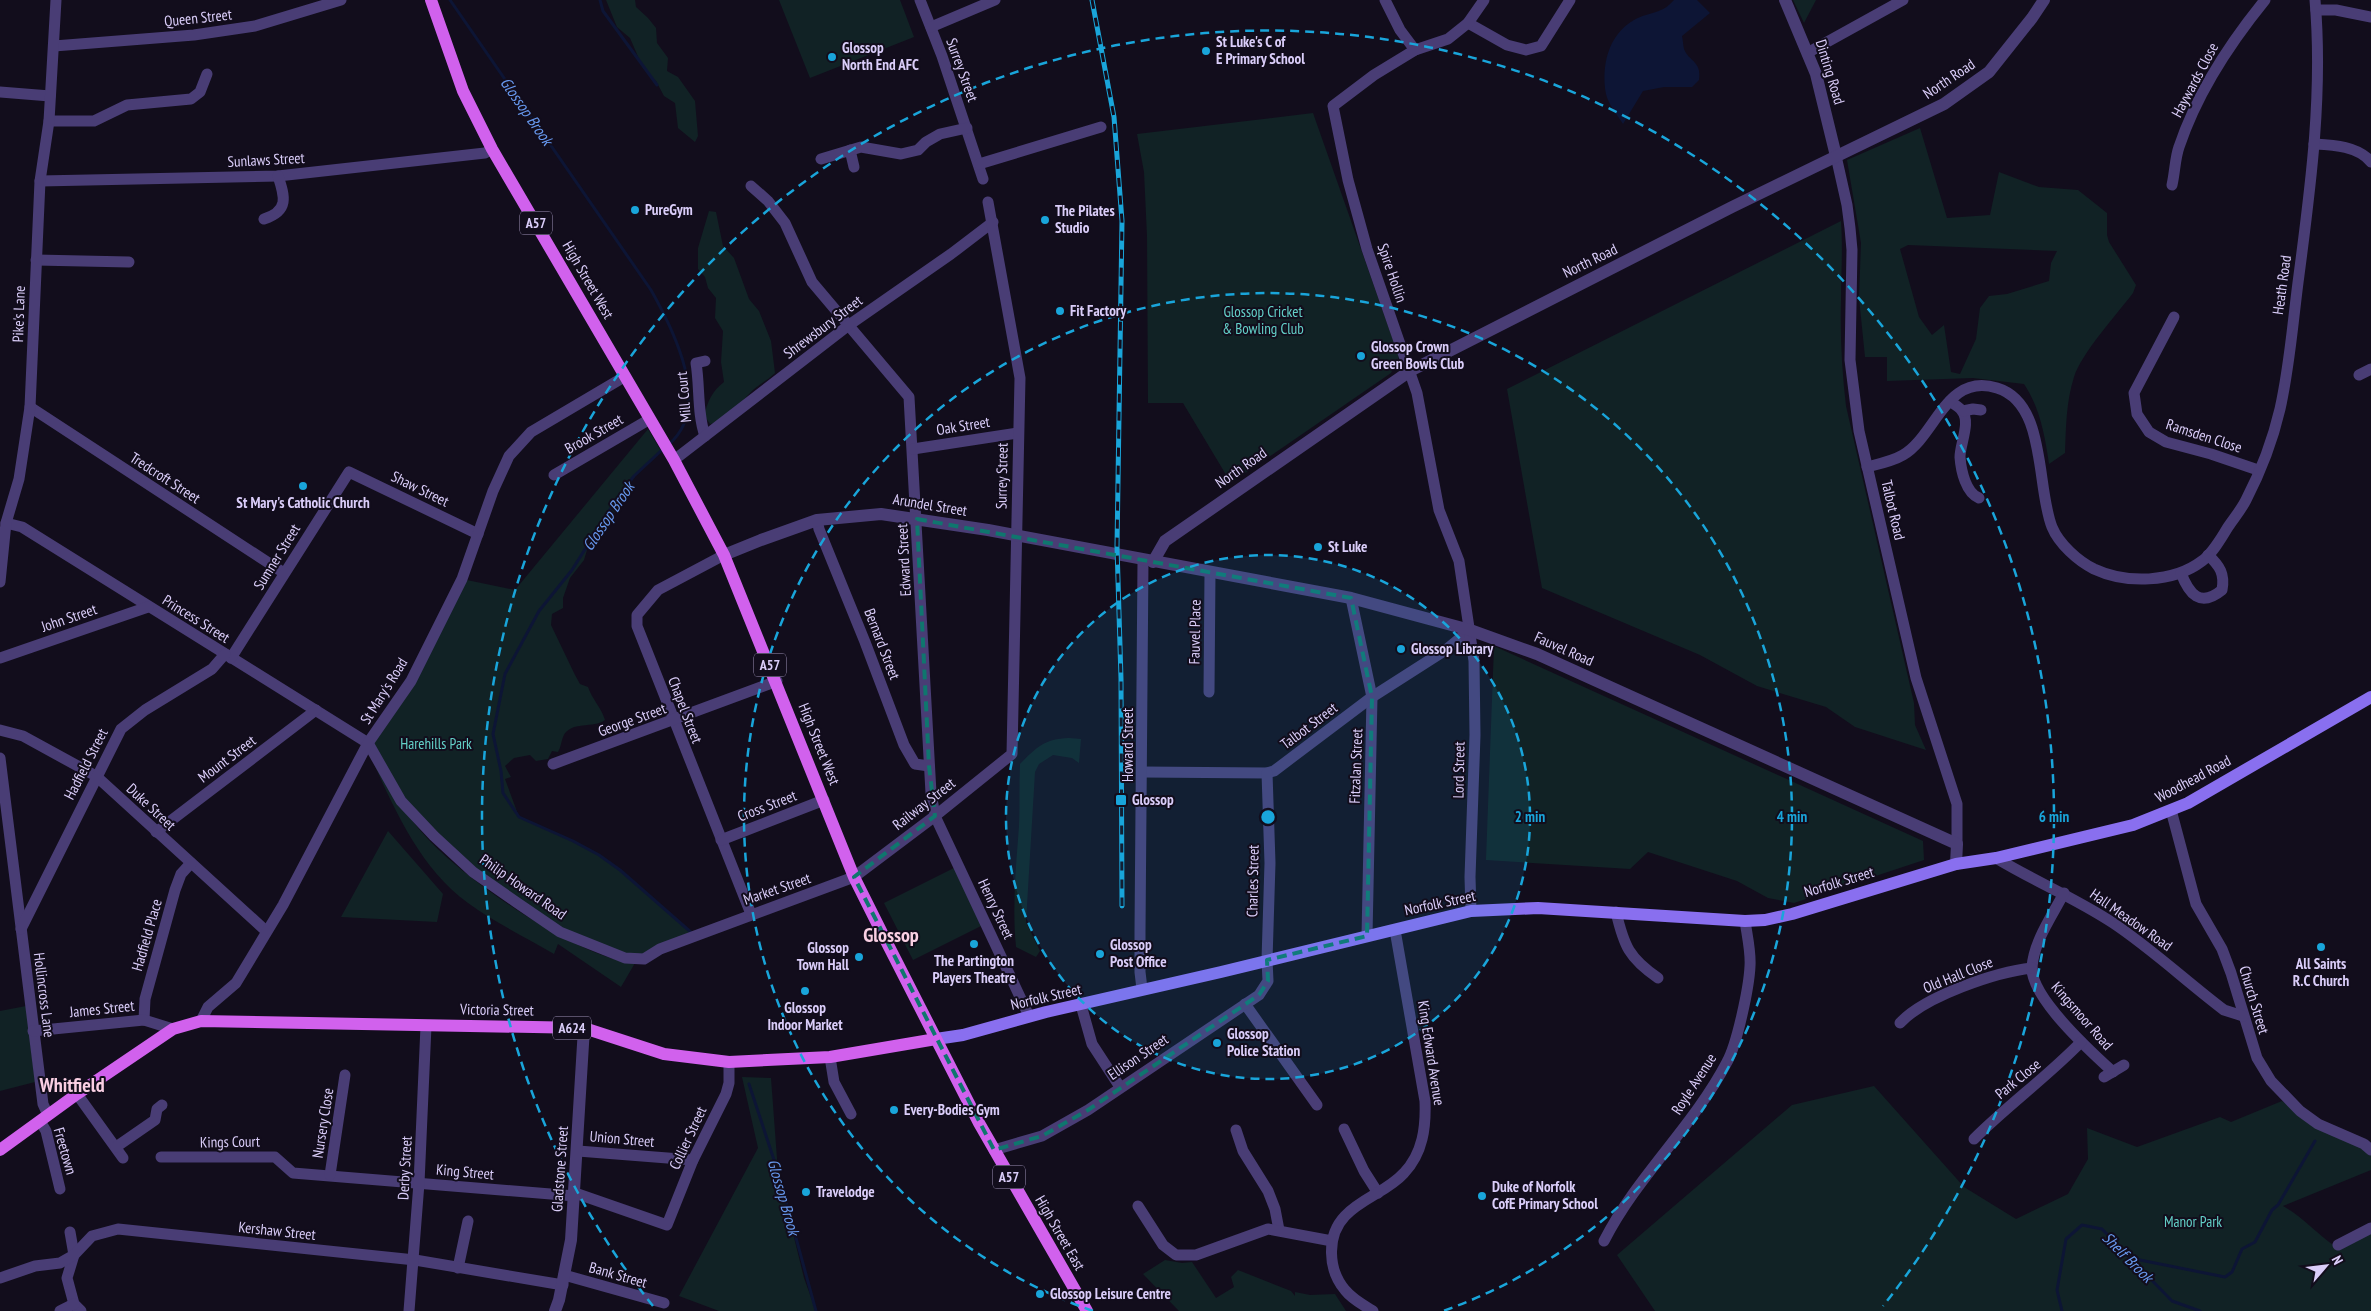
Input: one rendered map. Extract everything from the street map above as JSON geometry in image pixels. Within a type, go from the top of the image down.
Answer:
[{"type":"main road","name":"High Street West","points":[[431,0],[463,91],[492,149],[674,460],[724,555],[777,681],[854,877],[936,1039]]},
{"type":"main road","name":"Woodhead Road","points":[[1956,864],[1996,858],[2133,825],[2171,810],[2188,803],[2371,697]]},
{"type":"main road","name":"Norfolk Street","points":[[936,1039],[963,1035],[1029,1016],[1472,911],[1538,908],[1745,921],[1765,920],[1792,914],[1956,864]]},
{"type":"main road","name":"Victoria Street","points":[[201,1021],[584,1028],[664,1054],[730,1062],[830,1057],[936,1039]]},
{"type":"main road","name":"A624","points":[[0,1150],[77,1094],[173,1029],[186,1023],[201,1021]]},
{"type":"main road","name":"High Street East","points":[[936,1039],[994,1150],[1087,1311]]},
{"type":"street","name":"Pike's Lane","points":[[0,582],[6,523],[19,479],[30,407],[40,181],[48,121],[56,0]]},
{"type":"street","name":"Queen Street","points":[[54,46],[194,34],[255,26],[341,0]]},
{"type":"street","name":"Surrey Street","points":[[920,0],[967,128],[983,179]]},
{"type":"street","points":[[931,27],[995,0]]},
{"type":"street","points":[[1385,0],[1400,30],[1415,50]]},
{"type":"street","name":"Spire Hollin","points":[[1470,630],[1459,561],[1439,510],[1430,453],[1410,371],[1367,249],[1348,180],[1333,106],[1374,75],[1415,50],[1448,39],[1468,23],[1484,0]]},
{"type":"street","points":[[1468,23],[1508,45],[1526,50],[1541,46],[1570,0]]},
{"type":"street","name":"Dinting Road","points":[[1785,0],[1809,52],[1836,156]]},
{"type":"street","points":[[1809,52],[1903,0]]},
{"type":"street","name":"North Road","points":[[1143,560],[1165,541],[1410,371],[1596,275],[1944,104],[1989,72],[2044,0]]},
{"type":"street","name":"Haywards Close","points":[[2172,185],[2178,149],[2191,115],[2234,38],[2265,0]]},
{"type":"street","points":[[2315,5],[2371,17]]},
{"type":"street","name":"Heath Road","points":[[1867,467],[1904,455],[1926,434],[1941,409],[1960,392],[1981,386],[1998,388],[2015,398],[2026,410],[2037,451],[2043,493],[2053,528],[2064,544],[2078,558],[2094,568],[2118,577],[2164,578],[2181,573],[2204,560],[2246,501],[2258,470],[2266,456],[2285,384],[2317,108],[2315,5]]},
{"type":"street","points":[[48,121],[94,121],[127,105],[191,99],[200,92],[207,74]]},
{"type":"street","points":[[0,92],[50,96]]},
{"type":"street","points":[[979,164],[1101,127]]},
{"type":"street","points":[[821,158],[861,147],[901,154],[918,150],[926,142],[940,134],[967,128]]},
{"type":"street","points":[[2314,144],[2350,148],[2367,157],[2371,162]]},
{"type":"street","name":"Sunlaws Street","points":[[40,181],[278,176],[485,153],[492,149]]},
{"type":"street","points":[[850,150],[854,167]]},
{"type":"street","name":"Talbot Road","points":[[1836,156],[1847,205],[1852,250],[1849,333],[1851,380],[1867,467],[1921,696],[1957,804],[1956,864]]},
{"type":"street","points":[[264,218],[277,214],[281,209],[283,192],[278,176]]},
{"type":"street","name":"Edward Street","points":[[751,186],[768,201],[785,223],[812,282],[909,397],[929,766],[935,816]]},
{"type":"street","name":"Surrey Street","points":[[988,202],[1020,378],[1012,754]]},
{"type":"street","name":"Shrewsbury Street","points":[[674,460],[849,325],[951,254],[993,222]]},
{"type":"street","points":[[36,260],[130,260]]},
{"type":"street","name":"Ramsden Close","points":[[2174,317],[2134,392],[2137,414],[2149,432],[2166,442],[2258,470]]},
{"type":"street","name":"Mill Court","points":[[705,361],[696,363],[700,383],[700,422],[705,436]]},
{"type":"street","points":[[2358,375],[2371,370]]},
{"type":"street","name":"St Mary's Road","points":[[201,1021],[208,1007],[236,983],[282,905],[368,743],[411,681],[462,579],[496,484],[509,456],[520,441],[544,422],[624,377]]},
{"type":"street","points":[[1950,401],[1963,411],[1965,419],[1960,459],[1969,490],[1973,496],[1979,498]]},
{"type":"street","name":"Tredcroft Street","points":[[30,407],[284,573]]},
{"type":"street","points":[[1963,411],[1981,410]]},
{"type":"street","name":"Brook Street","points":[[554,475],[650,419]]},
{"type":"street","name":"Oak Street","points":[[913,448],[1018,433]]},
{"type":"street","name":"Shaw Street","points":[[349,472],[478,534]]},
{"type":"street","name":"Sumner Street","points":[[228,656],[349,472]]},
{"type":"street","name":"Arundel Street","points":[[724,555],[817,520],[881,514],[1016,536],[1143,560]]},
{"type":"street","name":"Bernard Street","points":[[817,520],[818,529],[865,642],[904,745],[915,764],[929,766]]},
{"type":"street","name":"Princess Street","points":[[6,523],[22,527],[368,743]]},
{"type":"street","name":"Chapel Street","points":[[724,555],[658,590],[637,615],[637,626],[751,914]]},
{"type":"street","points":[[2181,573],[2194,596],[2201,599],[2216,595],[2222,590],[2223,575],[2220,567],[2208,555]]},
{"type":"street","name":"Fauvel Road","points":[[1143,560],[1351,598],[1470,630],[1537,654],[1957,844]]},
{"type":"street","name":"Howard Street","points":[[1142,990],[1140,932],[1143,772],[1143,560]]},
{"type":"street","name":"Fauvel Place","points":[[1209,692],[1210,572]]},
{"type":"street","name":"Fitzalan Street","points":[[1351,598],[1372,697],[1366,936]]},
{"type":"street","name":"John Street","points":[[0,658],[148,607]]},
{"type":"street","name":"Talbot Street","points":[[1268,773],[1274,771],[1372,697],[1447,649],[1470,630]]},
{"type":"street","name":"Lord Street","points":[[1470,630],[1474,660],[1475,735],[1470,877],[1472,911]]},
{"type":"street","name":"Hadfield Street","points":[[21,929],[121,729],[145,710],[212,669],[228,656]]},
{"type":"street","name":"George Street","points":[[553,764],[777,681]]},
{"type":"street","name":"Mount Street","points":[[156,832],[316,710]]},
{"type":"street","name":"Duke Street","points":[[0,730],[23,736],[96,776],[266,931]]},
{"type":"street","name":"Philip Howard Road","points":[[368,743],[402,800],[441,843],[473,872],[560,932],[624,958],[644,959],[660,949],[710,930]]},
{"type":"street","name":"Railway Street","points":[[854,877],[935,816],[1012,754]]},
{"type":"street","name":"Hollincross Lane","points":[[0,758],[44,1118]]},
{"type":"street","points":[[1143,772],[1268,773]]},
{"type":"street","name":"Charles Street","points":[[1267,960],[1270,863],[1268,773]]},
{"type":"street","name":"Cross Street","points":[[721,840],[824,800]]},
{"type":"street","name":"Church Street","points":[[2171,810],[2196,904],[2222,949],[2232,973],[2243,1016],[2257,1058],[2282,1095],[2300,1111],[2318,1124],[2364,1144],[2371,1150]]},
{"type":"street","name":"Henry Street","points":[[935,816],[1029,1016]]},
{"type":"street","name":"Hall Meadow Road","points":[[1996,858],[2064,893],[2121,929],[2224,1010],[2243,1016]]},
{"type":"street","name":"Hadfield Place","points":[[144,1020],[145,999],[175,890],[181,874],[191,863]]},
{"type":"street","name":"Market Street","points":[[710,930],[854,877]]},
{"type":"street","points":[[2032,968],[2038,944],[2064,893]]},
{"type":"street","points":[[1616,912],[1623,941],[1633,959],[1658,978]]},
{"type":"street","name":"Royle Avenue","points":[[1604,1241],[1617,1215],[1703,1101],[1728,1061],[1742,1013],[1750,966],[1745,921]]},
{"type":"street","name":"King Edward Avenue","points":[[1373,1311],[1345,1291],[1338,1278],[1332,1259],[1332,1241],[1337,1227],[1344,1216],[1404,1173],[1415,1158],[1423,1140],[1426,1121],[1422,1082],[1398,958],[1395,930]]},
{"type":"street","name":"Ellison Street","points":[[994,1150],[1042,1136],[1088,1110],[1259,995],[1268,981],[1267,960]]},
{"type":"street","name":"Old Hall Close","points":[[1899,1024],[1909,1013],[1981,980],[2010,970],[2032,968]]},
{"type":"street","name":"Kingsmoor Road","points":[[2032,968],[2035,984],[2049,1005],[2109,1075],[2124,1065]]},
{"type":"street","points":[[1245,1004],[1317,1105]]},
{"type":"street","points":[[1081,1005],[1092,1044],[1120,1087]]},
{"type":"street","name":"James Street","points":[[33,1031],[144,1020],[173,1029]]},
{"type":"street","name":"Derby Street","points":[[409,1311],[419,1184],[426,1026]]},
{"type":"street","name":"Gladstone Street","points":[[555,1311],[571,1240],[578,1151],[584,1028]]},
{"type":"street","name":"Park Close","points":[[1974,1139],[2002,1111],[2058,1066],[2081,1042]]},
{"type":"street","points":[[830,1057],[834,1082],[851,1114]]},
{"type":"street","name":"Collier Street","points":[[667,1226],[693,1160],[726,1094],[729,1083],[730,1062]]},
{"type":"street","name":"Nursery Close","points":[[330,1175],[346,1075]]},
{"type":"street","points":[[77,1094],[123,1158]]},
{"type":"street","points":[[116,1147],[154,1120],[157,1109],[162,1105]]},
{"type":"street","name":"Freetown","points":[[44,1118],[60,1189]]},
{"type":"street","points":[[1344,1129],[1364,1171],[1378,1193]]},
{"type":"street","points":[[1236,1130],[1243,1151],[1268,1191],[1275,1209],[1278,1230]]},
{"type":"street","name":"Union Street","points":[[578,1151],[693,1160]]},
{"type":"street","name":"Kings Court","points":[[161,1157],[275,1156],[293,1173]]},
{"type":"street","name":"King Street","points":[[293,1173],[419,1184],[575,1194],[667,1226]]},
{"type":"street","points":[[1138,1206],[1163,1245],[1176,1255],[1196,1256],[1259,1231],[1278,1230],[1332,1241]]},
{"type":"street","points":[[458,1268],[468,1221]]},
{"type":"street","points":[[2338,1245],[2371,1228]]},
{"type":"street","name":"Kershaw Street","points":[[0,1278],[35,1266],[60,1263],[74,1254],[92,1236],[118,1230],[414,1260],[458,1268],[563,1280]]},
{"type":"street","points":[[60,1311],[77,1308],[67,1278],[74,1254],[70,1232]]},
{"type":"street","name":"Bank Street","points":[[563,1280],[664,1303]]},
{"type":"highlighted area","points":[[917,519],[1351,598],[1372,697],[1367,936],[1267,960],[1268,981],[1259,995],[1088,1110],[1042,1136],[994,1150],[854,877],[935,816],[929,766]]},
{"type":"green space","points":[[606,0],[635,0],[636,7],[656,28],[657,43],[668,58],[667,71],[678,77],[695,101],[698,136],[695,142],[678,128],[675,103],[664,96],[656,81],[643,68],[630,38],[617,27]]},
{"type":"green space","name":"Glossop North End AFC","points":[[779,0],[900,0],[914,37],[810,78]]},
{"type":"green space","points":[[1793,0],[1816,0],[1804,23]]},
{"type":"green space","name":"Glossop Cricket & Bowling Club","points":[[1313,113],[1399,357],[1391,373],[1231,483],[1183,403],[1148,403],[1147,236],[1144,172],[1137,134]]},
{"type":"green space","points":[[1920,128],[1947,218],[1990,215],[1999,172],[2039,187],[2078,190],[2107,213],[2107,235],[2109,242],[2136,285],[2133,293],[2084,357],[2074,377],[2068,405],[2065,453],[2049,464],[2044,433],[2038,412],[2024,384],[1973,378],[1887,381],[1887,357],[1865,357],[1859,298],[1861,243],[1847,160]],"holes":[[[1908,245],[2057,251],[2051,263],[2049,281],[2007,294],[1989,296],[1980,308],[1976,339],[1960,374],[1951,372],[1944,325],[1932,335],[1919,317],[1900,249]]]},
{"type":"green space","points":[[709,211],[716,212],[723,246],[734,258],[749,299],[759,311],[771,341],[775,373],[752,390],[722,420],[710,424],[704,415],[713,393],[724,382],[721,362],[723,331],[715,318],[716,298],[708,288],[705,277],[698,269],[698,248]]},
{"type":"green space","points":[[1841,221],[1841,341],[1846,406],[1914,703],[1915,725],[1926,750],[1855,727],[1826,707],[1757,686],[1700,655],[1542,588],[1507,389]]},
{"type":"green space","name":"Harehills Park","points":[[648,429],[661,451],[634,476],[620,495],[624,499],[622,508],[608,517],[607,528],[600,532],[597,542],[587,550],[584,560],[570,578],[563,598],[563,608],[552,614],[551,625],[575,675],[580,684],[588,687],[605,720],[600,723],[571,728],[563,737],[558,752],[552,751],[548,759],[536,761],[530,755],[514,758],[505,766],[511,777],[505,779],[519,817],[599,855],[620,870],[695,936],[644,959],[605,951],[516,902],[419,819],[368,743],[411,681],[462,579],[515,590]]},
{"type":"green space","points":[[1494,646],[1923,841],[1924,860],[1794,903],[1768,898],[1737,881],[1648,852],[1630,869],[1486,860]]},
{"type":"green space","points":[[1069,738],[1081,739],[1079,763],[1072,758],[1053,755],[1039,764],[1035,772],[1026,922],[1040,951],[1036,957],[1016,947],[1014,902],[1019,826],[1020,764],[1031,753],[1047,742]]},
{"type":"green space","points":[[374,764],[419,829],[444,855],[467,874],[524,915],[555,933],[584,948],[612,958],[635,963],[621,987],[558,944],[554,954],[488,917],[452,890],[437,874],[412,840]]},
{"type":"green space","points":[[388,831],[443,894],[437,922],[341,917]]},
{"type":"green space","points":[[954,868],[983,925],[913,960],[884,903]]},
{"type":"green space","points":[[26,1006],[35,1082],[0,1091],[0,1011]]},
{"type":"green space","points":[[742,1077],[771,1078],[778,1172],[804,1278],[816,1311],[719,1311],[679,1296],[758,1148]]},
{"type":"green space","name":"Manor Park","points":[[1874,1086],[1964,1187],[2016,1219],[2068,1194],[2088,1159],[2087,1128],[2137,1147],[2220,1117],[2231,1122],[2282,1101],[2317,1126],[2371,1152],[2371,1170],[2283,1206],[2336,1247],[2371,1233],[2371,1311],[1655,1311],[1617,1255],[1792,1105]]},
{"type":"green space","points":[[1165,1260],[1182,1263],[1192,1262],[1216,1298],[1234,1287],[1231,1277],[1238,1270],[1291,1291],[1295,1296],[1295,1292],[1310,1295],[1335,1294],[1346,1311],[1179,1311],[1143,1274]]},
{"type":"water","points":[[1674,0],[1697,0],[1710,13],[1682,36],[1686,53],[1699,69],[1699,80],[1692,87],[1664,87],[1643,91],[1623,124],[1611,106],[1606,94],[1605,73],[1608,52],[1612,43],[1625,26],[1640,17],[1660,11]]},
{"type":"waterway","name":"Glossop Brook","points":[[450,0],[651,290],[660,306],[678,346],[685,368],[688,389],[688,410],[682,428],[669,444]]},
{"type":"waterway","points":[[600,0],[603,11],[657,85]]},
{"type":"waterway","name":"Glossop Brook","points":[[663,449],[634,476],[616,500],[572,570],[539,611],[505,674],[493,734],[501,771],[503,793],[519,817],[599,855],[620,870],[693,934]]},
{"type":"waterway","name":"Glossop Brook","points":[[749,1084],[778,1172],[816,1311]]},
{"type":"waterway","points":[[2130,1258],[2225,1277],[2232,1272],[2242,1249],[2255,1242],[2272,1210],[2278,1205],[2315,1141]]},
{"type":"waterway","name":"Shelf Brook","points":[[2062,1311],[2057,1290],[2066,1239],[2082,1225],[2102,1229],[2172,1301],[2200,1311]]},
{"type":"railway","points":[[1092,0],[1114,117],[1122,221],[1117,547],[1121,679],[1122,906]]},
{"type":"place","name":"St Luke's C of E Primary School","points":[[1206,51]]},
{"type":"place","name":"Glossop North End AFC","points":[[832,57]]},
{"type":"place","name":"PureGym","points":[[635,210]]},
{"type":"place","name":"The Pilates Studio","points":[[1045,220]]},
{"type":"place","name":"Fit Factory","points":[[1060,311]]},
{"type":"place","name":"Glossop Crown Green Bowls Club","points":[[1361,356]]},
{"type":"place","name":"St Mary's Catholic Church","points":[[303,486]]},
{"type":"place","name":"St Luke","points":[[1318,547]]},
{"type":"place","name":"Glossop Library","points":[[1401,649]]},
{"type":"place","name":"Glossop","points":[[1121,800]]},
{"type":"place","name":"The Partington Players Theatre","points":[[974,944]]},
{"type":"place","name":"All Saints R.C Church","points":[[2321,947]]},
{"type":"place","name":"Glossop Post Office","points":[[1100,954]]},
{"type":"place","name":"Glossop Town Hall","points":[[859,957]]},
{"type":"place","name":"Glossop Indoor Market","points":[[805,991]]},
{"type":"place","name":"Glossop Police Station","points":[[1217,1043]]},
{"type":"place","name":"Every-Bodies Gym","points":[[894,1110]]},
{"type":"place","name":"Travelodge","points":[[806,1192]]},
{"type":"place","name":"Duke of Norfolk CofE Primary School","points":[[1482,1196]]},
{"type":"place","name":"Glossop Leisure Centre","points":[[1040,1294]]},
{"type":"district","name":"Glossop","points":[[891,935]]},
{"type":"district","name":"Whitfield","points":[[72,1085]]}]
